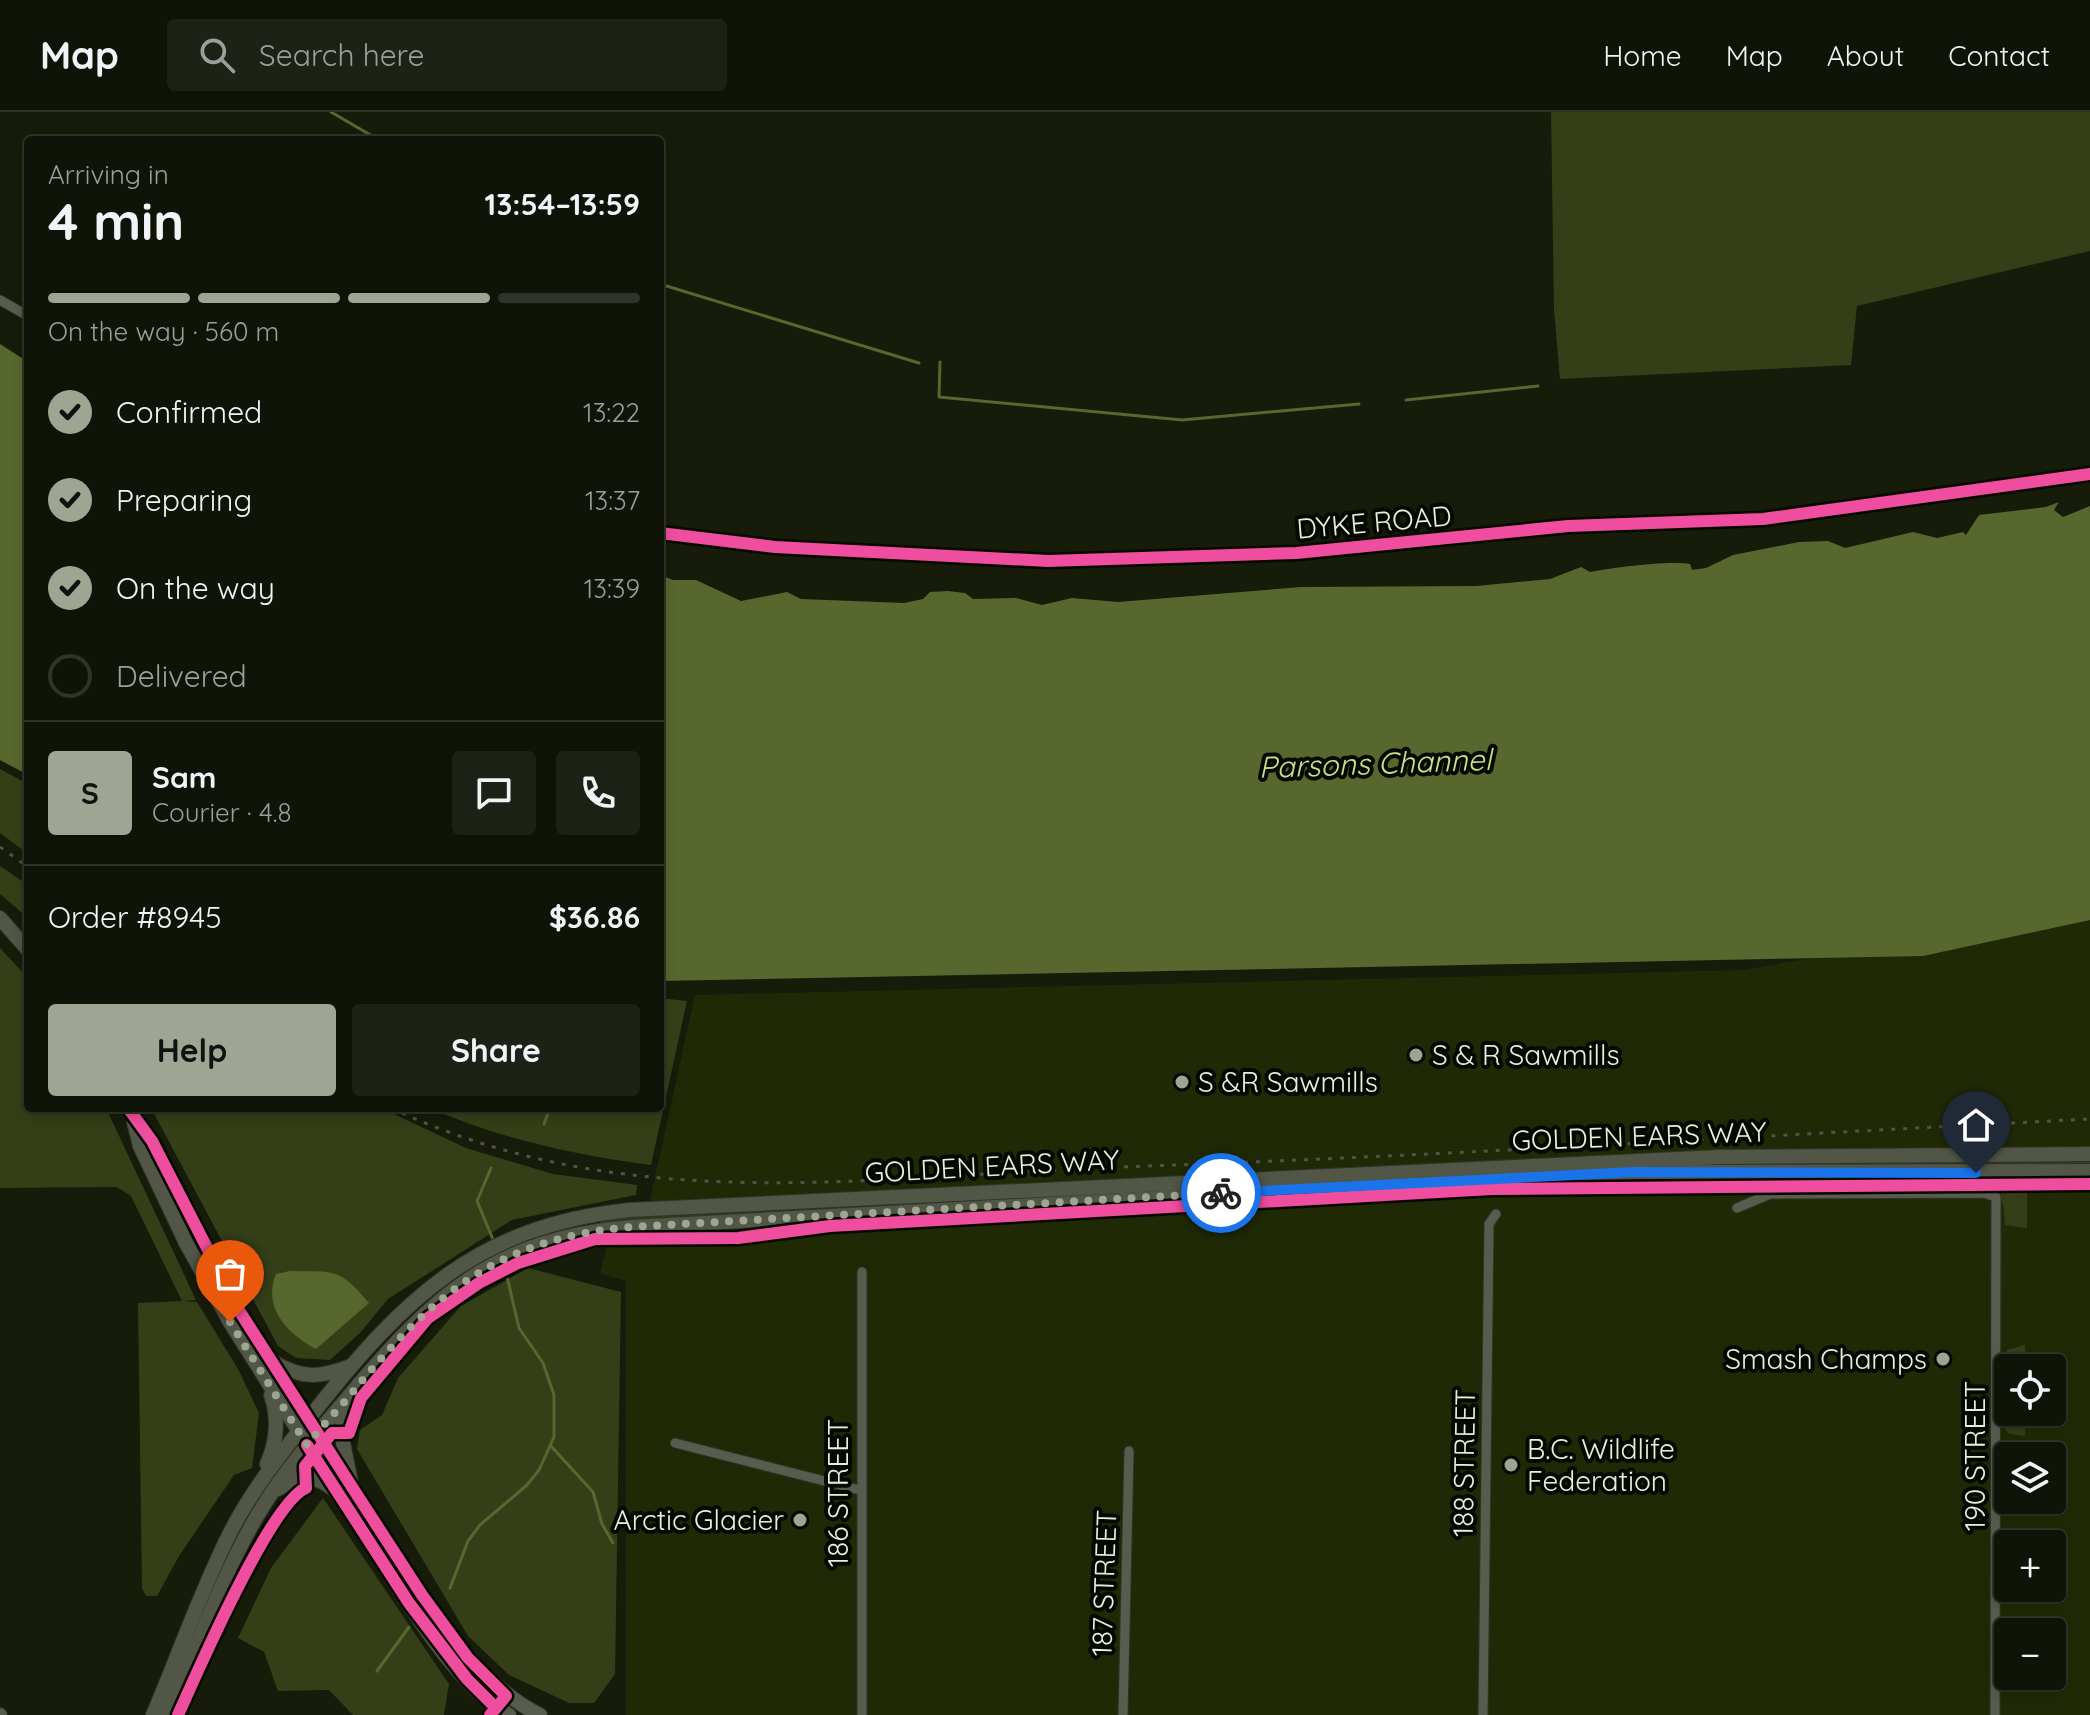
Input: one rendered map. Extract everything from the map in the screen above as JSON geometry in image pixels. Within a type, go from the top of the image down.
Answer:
[{"type":"main road","points":[[0,918],[24,945]]},
{"type":"main road","points":[[131,1113],[152,1141],[194,1229],[267,1366],[304,1425],[307,1445],[345,1490],[468,1658],[500,1708],[540,1715]]},
{"type":"main road","name":"GOLDEN EARS WAY","points":[[153,1715],[218,1557],[259,1484],[304,1425],[398,1313],[439,1279],[487,1250],[543,1226],[629,1210],[1678,1159],[2090,1154]]},
{"type":"main road","name":"GOLDEN EARS WAY","points":[[167,1715],[245,1538],[317,1432],[409,1325],[448,1292],[499,1261],[567,1237],[631,1227],[1634,1172],[2090,1171]]},
{"type":"main road","points":[[267,1366],[313,1377],[352,1366]]},
{"type":"main road","points":[[259,1484],[273,1452],[276,1433],[276,1411],[267,1366]]},
{"type":"main road","points":[[345,1490],[341,1433],[349,1397]]},
{"type":"main road","points":[[304,1425],[317,1432],[345,1490]]},
{"type":"main road","points":[[272,1494],[291,1480],[306,1476],[345,1490]]},
{"type":"street","points":[[0,300],[24,314]]},
{"type":"street","name":"DYKE ROAD","points":[[664,533],[775,547],[1048,561],[1296,553],[1568,526],[1763,519],[2090,474]]},
{"type":"street","name":"190 STREET","points":[[1737,1208],[1770,1194],[1984,1193],[1996,1197],[1995,1715]]},
{"type":"street","name":"188 STREET","points":[[1483,1715],[1489,1224],[1496,1214]]},
{"type":"street","name":"186 STREET","points":[[862,1272],[862,1715]]},
{"type":"street","points":[[675,1443],[860,1490]]},
{"type":"street","name":"187 STREET","points":[[1123,1715],[1129,1451]]},
{"type":"shaded area","points":[[1551,112],[2090,112],[2090,251],[1857,306],[1851,365],[1560,379],[1554,310]]},
{"type":"shaded area","points":[[0,769],[24,782],[24,851],[0,833]]},
{"type":"shaded area","points":[[0,866],[24,882],[24,915],[0,894]]},
{"type":"shaded area","points":[[2090,907],[2090,1715],[626,1715],[626,1281],[600,1273],[607,1245],[640,1245],[695,995],[1744,970]]},
{"type":"shaded area","points":[[0,948],[24,974],[24,1112],[108,1112],[196,1300],[183,1301],[197,1302],[238,1369],[259,1413],[252,1468],[234,1475],[179,1556],[157,1596],[146,1596],[142,1588],[138,1303],[182,1301],[131,1196],[117,1187],[0,1188]]},
{"type":"shaded area","points":[[664,998],[687,1001],[664,1106]]},
{"type":"shaded area","points":[[153,1112],[390,1112],[466,1148],[553,1174],[637,1185],[636,1195],[512,1220],[388,1299],[360,1333],[330,1360],[296,1358],[278,1346]]},
{"type":"shaded area","points":[[439,1112],[663,1112],[651,1165],[538,1144]]},
{"type":"shaded area","points":[[2090,1159],[2090,1165],[1673,1166],[1776,1161]]},
{"type":"shaded area","points":[[1988,1186],[2027,1186],[2027,1228],[2005,1225],[2003,1202]]},
{"type":"shaded area","points":[[1095,1193],[601,1224],[600,1221],[633,1216]]},
{"type":"shaded area","points":[[528,1268],[621,1292],[615,1674],[594,1703],[569,1703],[509,1675],[468,1636],[357,1449],[360,1430],[382,1415],[398,1378],[461,1306]]},
{"type":"shaded area","points":[[2025,1345],[2025,1354],[2006,1354],[2007,1350]]},
{"type":"shaded area","points":[[2003,1426],[2025,1426],[2025,1436],[2009,1434]]},
{"type":"shaded area","points":[[323,1498],[449,1684],[444,1715],[353,1715],[329,1690],[278,1691],[264,1652],[238,1638],[271,1568]]},
{"type":"water","points":[[0,344],[24,359],[24,773],[0,760]]},
{"type":"water","name":"Parsons Channel","points":[[2059,502],[2054,510],[2063,517],[2090,506],[2090,920],[1923,956],[664,981],[664,577],[673,580],[696,580],[741,601],[787,592],[801,599],[904,603],[923,599],[930,592],[948,591],[965,593],[973,599],[1016,598],[1042,605],[1072,598],[1118,602],[1301,587],[1476,586],[1550,579],[1581,567],[1590,572],[1680,563],[1690,564],[1692,570],[1706,568],[1733,555],[1799,542],[1828,541],[1845,548],[1913,532],[1937,538],[1963,532],[1966,535],[1979,515],[2046,507]]},
{"type":"water","points":[[290,1271],[335,1274],[350,1283],[369,1303],[316,1349],[287,1328],[275,1309],[272,1298],[276,1274]]},
{"type":"waterway","points":[[331,112],[372,136]]},
{"type":"waterway","points":[[664,285],[919,363]]},
{"type":"waterway","points":[[940,362],[939,397],[1182,420],[1359,404]]},
{"type":"waterway","points":[[1406,400],[1538,386]]},
{"type":"waterway","points":[[544,1124],[548,1112]]},
{"type":"waterway","points":[[491,1168],[477,1201],[494,1242]]},
{"type":"waterway","points":[[450,1588],[468,1541],[480,1525],[527,1485],[539,1470],[554,1437],[554,1395],[543,1363],[519,1328],[504,1264]]},
{"type":"waterway","points":[[550,1445],[593,1492],[602,1524],[613,1543]]},
{"type":"waterway","points":[[377,1671],[409,1627]]},
{"type":"railway","points":[[0,847],[24,864]]},
{"type":"railway","points":[[401,1112],[480,1143],[569,1165],[659,1178],[750,1182],[841,1182],[2090,1119]]},
{"type":"cycle path","points":[[664,533],[775,547],[1048,561],[1296,553],[1568,526],[1763,519],[2090,474]]},
{"type":"cycle path","points":[[131,1112],[152,1141],[240,1312],[352,1487],[422,1595],[468,1658],[506,1696],[490,1715]]},
{"type":"cycle path","points":[[178,1715],[255,1555],[291,1500],[306,1488],[305,1466],[332,1433],[349,1433],[361,1398],[428,1318],[479,1283],[518,1263],[595,1239],[738,1238],[830,1226],[1492,1189],[2090,1184]]},
{"type":"cycle path","points":[[307,1445],[409,1603],[467,1679],[496,1708]]},
{"type":"way so far","points":[[230,1322],[307,1445],[386,1350],[427,1308],[499,1261],[567,1237],[631,1227],[977,1210],[1221,1193]]},
{"type":"place","name":"S & R Sawmills","points":[[1416,1055]]},
{"type":"place","name":"S &R Sawmills","points":[[1182,1082]]},
{"type":"place","name":"Smash Champs","points":[[1943,1359]]},
{"type":"place","name":"B.C. Wildlife Federation","points":[[1511,1465]]},
{"type":"place","name":"Arctic Glacier","points":[[800,1520]]},
{"type":"route","points":[[1221,1193],[1634,1172],[1976,1173]]}]
